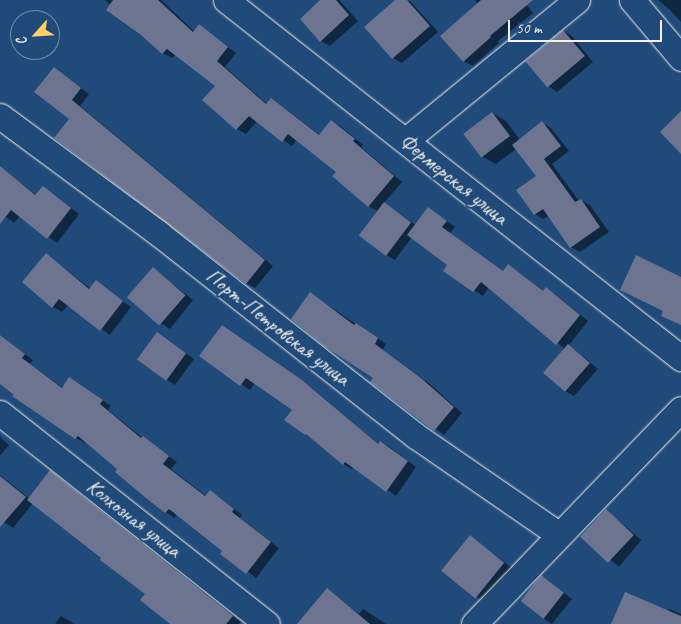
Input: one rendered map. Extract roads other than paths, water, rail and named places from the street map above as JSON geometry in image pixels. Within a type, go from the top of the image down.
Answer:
[{"type":"street","name":"Фермерская улица","points":[[226,0],[681,358]]},
{"type":"street","points":[[406,140],[577,0]]},
{"type":"street","points":[[632,0],[681,58]]},
{"type":"street","name":"Порт-Петровская улица","points":[[0,116],[158,233],[416,436],[558,534]]},
{"type":"street","points":[[474,624],[558,534],[681,409]]},
{"type":"street","name":"Колхозная улица","points":[[0,412],[268,624]]}]
